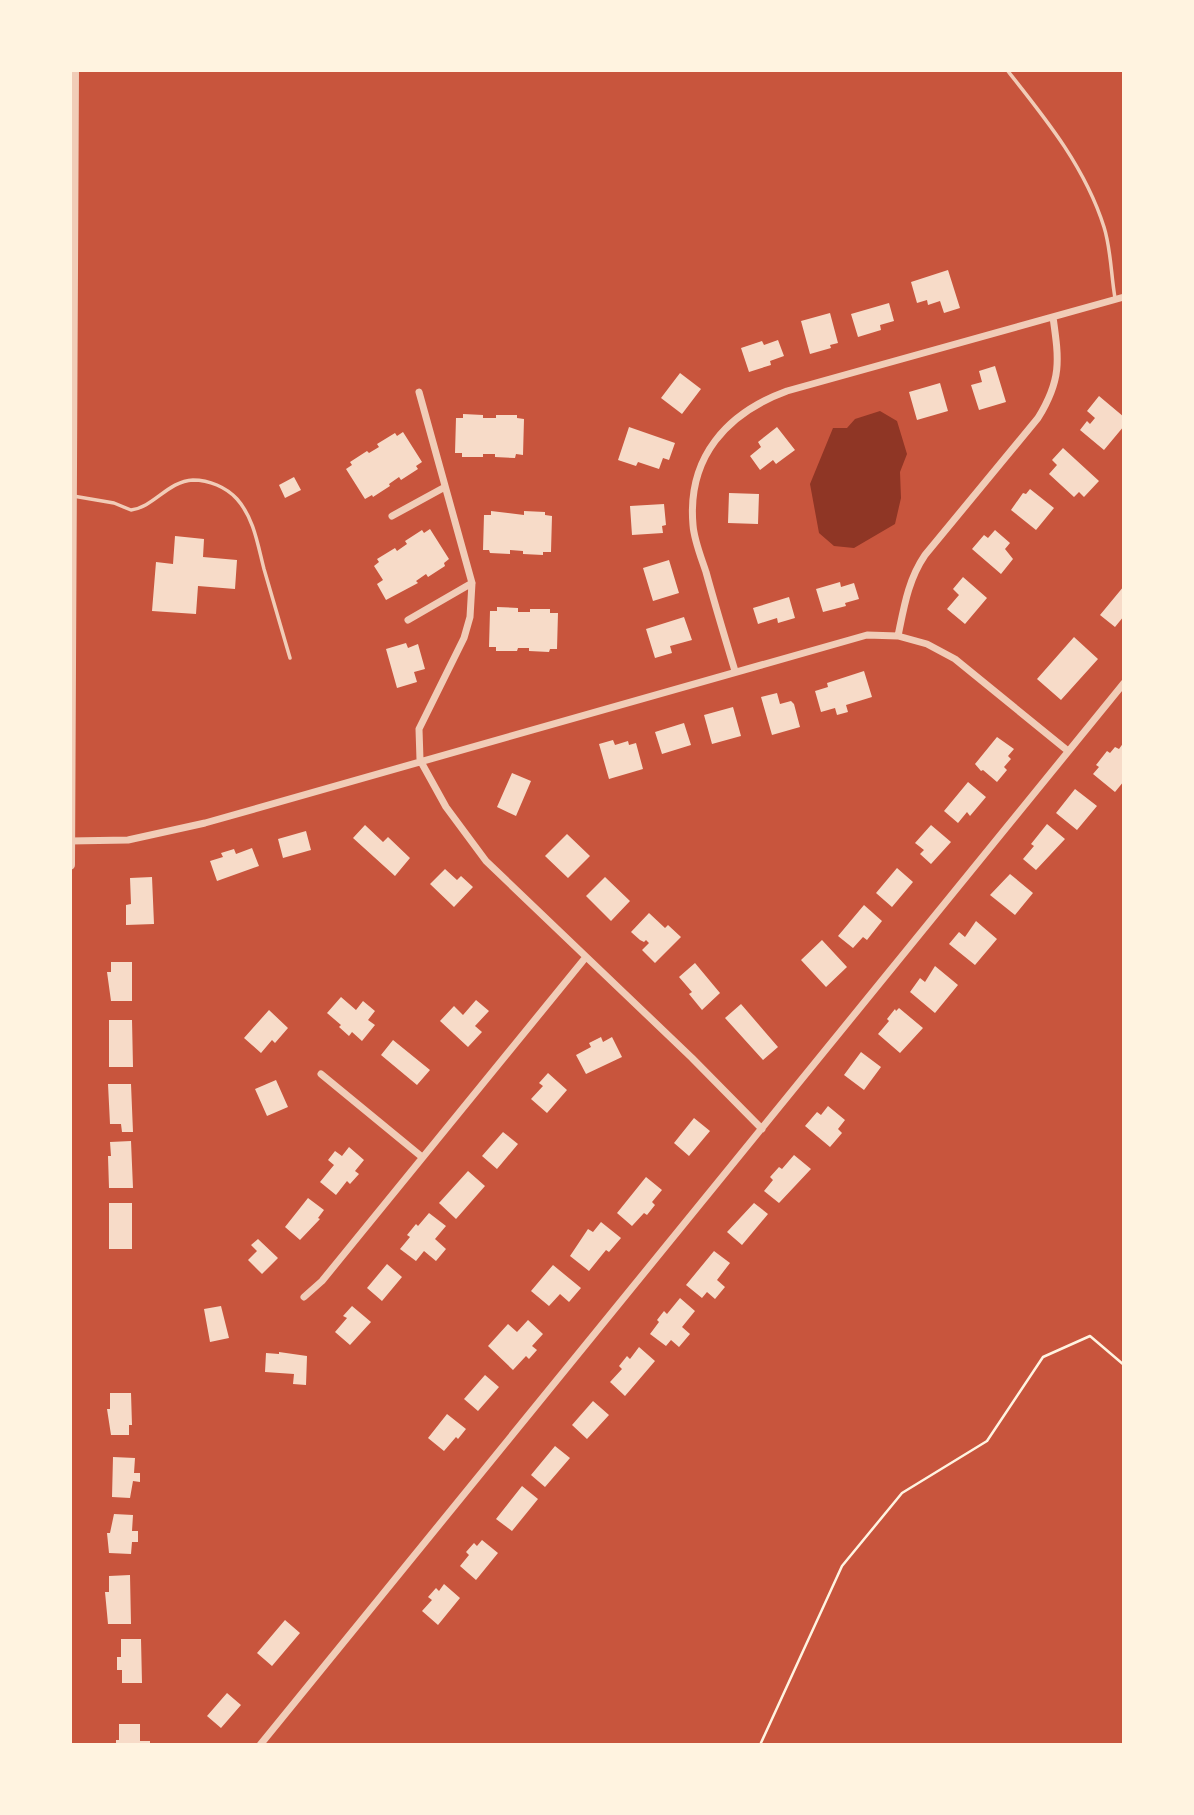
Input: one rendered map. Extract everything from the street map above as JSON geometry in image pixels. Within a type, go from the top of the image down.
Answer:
[{"type":"street","points":[[70,865],[74,70]]},
{"type":"street","points":[[735,671],[693,527],[693,497],[701,464],[718,434],[763,400],[787,391],[1124,297]]},
{"type":"street","points":[[898,636],[914,571],[1038,418],[1048,402],[1059,358],[1053,317]]},
{"type":"street","points":[[419,392],[472,583],[470,617],[464,638],[419,729],[420,760],[446,807],[486,861],[692,1058],[762,1129]]},
{"type":"street","points":[[392,516],[445,487]]},
{"type":"street","points":[[408,620],[472,583]]},
{"type":"street","points":[[70,841],[128,840],[151,836],[867,635],[898,636],[926,644],[955,659],[1068,751]]},
{"type":"street","points":[[260,1745],[1124,683]]},
{"type":"street","points":[[304,1297],[322,1281],[586,957]]},
{"type":"street","points":[[321,1074],[422,1157]]},
{"type":"lane","points":[[1007,70],[1070,152],[1089,188],[1105,229],[1115,300]]},
{"type":"lane","points":[[72,496],[114,503],[131,510],[144,506],[165,490],[182,482],[204,481],[226,490],[236,498],[250,520],[290,658]]},
{"type":"path","points":[[760,1745],[842,1566],[902,1493],[987,1441],[1043,1357],[1090,1336],[1124,1365]]},
{"type":"shaded area","points":[[880,411],[897,421],[907,454],[900,472],[901,498],[895,524],[854,548],[834,546],[819,533],[810,484],[833,428],[847,428],[855,419]]},
{"type":"building","points":[[948,270],[960,308],[944,313],[940,301],[928,305],[927,300],[917,303],[911,282]]},
{"type":"building","points":[[889,303],[894,321],[880,325],[881,330],[858,337],[851,314]]},
{"type":"building","points":[[830,313],[838,343],[810,354],[801,321]]},
{"type":"building","points":[[778,340],[784,356],[770,361],[771,365],[749,372],[741,348],[762,341],[764,345]]},
{"type":"building","points":[[995,366],[1006,402],[979,410],[971,385],[982,382],[979,371]]},
{"type":"building","points":[[680,373],[701,389],[682,414],[661,398]]},
{"type":"building","points":[[940,383],[948,411],[917,420],[909,392]]},
{"type":"building","points":[[1099,396],[1124,417],[1124,426],[1104,450],[1080,430],[1087,421],[1090,424],[1095,418],[1087,411]]},
{"type":"building","points":[[463,414],[483,415],[483,418],[517,415],[517,418],[524,419],[523,455],[516,454],[515,458],[495,457],[495,454],[462,457],[462,453],[455,453],[456,418],[463,418]]},
{"type":"building","points":[[629,427],[675,443],[669,460],[663,458],[659,469],[638,462],[636,466],[618,460]]},
{"type":"building","points":[[777,427],[795,450],[776,464],[773,460],[760,470],[750,456],[761,447],[758,442]]},
{"type":"building","points":[[403,432],[422,462],[416,466],[418,469],[401,480],[399,477],[373,497],[372,495],[365,499],[346,469],[352,465],[350,462],[379,447],[377,444],[395,433],[397,436]]},
{"type":"building","points":[[1063,448],[1099,481],[1084,497],[1079,492],[1074,497],[1049,474],[1057,465],[1052,460]]},
{"type":"building","points":[[294,477],[301,490],[285,498],[279,485]]},
{"type":"building","points":[[1030,489],[1054,508],[1036,530],[1011,510],[1023,493],[1026,494]]},
{"type":"building","points":[[729,493],[759,494],[758,524],[728,523]]},
{"type":"building","points":[[664,504],[666,525],[662,526],[663,533],[632,535],[630,506]]},
{"type":"building","points":[[491,511],[524,515],[524,511],[545,512],[545,515],[552,516],[551,552],[543,552],[543,555],[510,550],[510,554],[490,553],[489,550],[483,550],[484,515],[491,515]]},
{"type":"building","points":[[430,529],[449,559],[444,563],[445,566],[428,577],[426,574],[416,581],[418,583],[386,600],[377,584],[383,580],[374,566],[379,562],[377,559],[395,548],[397,551],[407,544],[405,541],[422,530],[424,533]]},
{"type":"building","points":[[995,530],[1010,543],[1005,549],[1013,559],[1001,574],[972,549],[984,535],[988,538]]},
{"type":"building","points":[[175,536],[204,539],[203,557],[237,560],[235,589],[198,586],[196,614],[152,611],[156,562],[173,564]]},
{"type":"building","points":[[669,560],[679,593],[653,601],[643,568]]},
{"type":"building","points":[[963,577],[987,598],[965,624],[947,609],[959,595],[953,589]]},
{"type":"building","points":[[840,582],[841,587],[854,583],[859,599],[845,603],[846,606],[823,612],[816,589]]},
{"type":"building","points":[[1124,586],[1124,616],[1115,627],[1100,615]]},
{"type":"building","points":[[789,597],[795,618],[778,623],[777,618],[758,624],[753,608]]},
{"type":"building","points":[[497,607],[518,608],[518,612],[550,609],[550,613],[558,613],[557,649],[550,649],[549,652],[529,651],[529,648],[496,651],[496,647],[489,647],[490,611],[497,611]]},
{"type":"building","points":[[684,617],[692,640],[670,646],[672,653],[655,658],[646,629]]},
{"type":"building","points":[[1074,637],[1098,659],[1061,700],[1037,679]]},
{"type":"building","points":[[406,643],[408,648],[418,644],[425,669],[414,672],[417,682],[397,688],[386,649]]},
{"type":"building","points":[[864,671],[872,697],[846,705],[848,712],[837,715],[835,708],[821,712],[815,691],[828,687],[827,683]]},
{"type":"building","points":[[777,693],[780,704],[791,701],[794,704],[800,727],[772,735],[761,697]]},
{"type":"building","points":[[733,707],[741,736],[712,744],[704,715]]},
{"type":"building","points":[[684,723],[691,745],[662,754],[655,732]]},
{"type":"building","points":[[997,737],[1014,749],[1008,756],[1011,759],[1004,767],[1007,770],[997,782],[975,764]]},
{"type":"building","points":[[613,740],[615,745],[628,741],[629,745],[636,743],[643,769],[609,779],[599,744]]},
{"type":"building","points":[[1124,742],[1124,781],[1115,792],[1093,774],[1099,767],[1096,765],[1107,751],[1110,753],[1115,747],[1119,749]]},
{"type":"building","points":[[512,773],[531,781],[516,816],[497,807]]},
{"type":"building","points":[[968,782],[986,797],[970,816],[967,812],[958,823],[944,811]]},
{"type":"building","points":[[1075,789],[1097,806],[1077,830],[1056,813]]},
{"type":"building","points":[[1047,824],[1065,839],[1036,870],[1023,859]]},
{"type":"building","points":[[365,825],[383,842],[388,837],[410,858],[395,876],[353,838]]},
{"type":"building","points":[[931,825],[951,842],[931,864],[920,854],[924,850],[915,843]]},
{"type":"building","points":[[306,831],[311,850],[283,858],[278,839]]},
{"type":"building","points":[[567,834],[590,856],[568,878],[545,856]]},
{"type":"building","points":[[252,848],[259,866],[217,881],[210,861],[223,857],[221,853],[234,849],[236,854]]},
{"type":"building","points":[[897,868],[913,882],[892,907],[876,893]]},
{"type":"building","points":[[445,869],[457,880],[461,876],[473,887],[454,907],[430,884]]},
{"type":"building","points":[[1010,874],[1033,893],[1015,915],[990,895]]},
{"type":"building","points":[[152,877],[154,924],[126,925],[126,905],[131,904],[130,878]]},
{"type":"building","points":[[605,877],[630,901],[611,921],[586,896]]},
{"type":"building","points":[[864,905],[882,921],[867,940],[863,937],[853,948],[838,936]]},
{"type":"building","points":[[649,913],[665,928],[668,925],[681,937],[655,963],[642,950],[649,943],[640,940],[631,932]]},
{"type":"building","points":[[976,921],[997,939],[975,965],[949,944],[959,932],[965,937]]},
{"type":"building","points":[[822,940],[847,967],[826,987],[801,960]]},
{"type":"building","points":[[111,962],[132,962],[132,1001],[111,1001],[107,972],[111,972]]},
{"type":"building","points":[[695,963],[720,993],[702,1010],[679,977]]},
{"type":"building","points":[[935,966],[958,985],[935,1013],[910,992],[920,978],[925,982]]},
{"type":"building","points":[[341,997],[356,1010],[363,1001],[375,1011],[368,1020],[375,1025],[362,1041],[352,1032],[349,1036],[327,1013]]},
{"type":"building","points":[[476,1000],[489,1011],[475,1026],[482,1032],[468,1047],[440,1021],[454,1006],[463,1015]]},
{"type":"building","points":[[741,1004],[778,1047],[763,1060],[725,1018]]},
{"type":"building","points":[[899,1008],[923,1028],[900,1053],[878,1034],[895,1009],[896,1011]]},
{"type":"building","points":[[269,1010],[288,1028],[275,1043],[272,1040],[261,1053],[244,1038]]},
{"type":"building","points":[[109,1020],[132,1020],[133,1067],[109,1067]]},
{"type":"building","points":[[601,1037],[603,1042],[612,1037],[622,1057],[586,1074],[576,1055],[591,1047],[589,1043]]},
{"type":"building","points":[[393,1040],[430,1070],[417,1085],[381,1055]]},
{"type":"building","points":[[861,1052],[881,1067],[864,1090],[844,1075]]},
{"type":"building","points":[[548,1073],[567,1090],[547,1113],[531,1099],[543,1086],[539,1083]]},
{"type":"building","points":[[276,1080],[288,1107],[267,1116],[255,1089]]},
{"type":"building","points":[[108,1084],[131,1084],[133,1132],[122,1132],[121,1124],[110,1124]]},
{"type":"building","points":[[828,1106],[845,1120],[838,1129],[842,1133],[830,1147],[805,1126],[817,1112],[821,1115]]},
{"type":"building","points":[[694,1118],[710,1131],[689,1156],[674,1143]]},
{"type":"building","points":[[503,1132],[518,1144],[497,1169],[482,1156]]},
{"type":"building","points":[[131,1141],[133,1188],[109,1188],[110,1142]]},
{"type":"building","points":[[349,1147],[364,1160],[355,1171],[359,1174],[350,1184],[347,1181],[336,1195],[320,1182],[334,1165],[328,1160],[335,1151],[342,1156]]},
{"type":"building","points":[[794,1155],[811,1169],[779,1203],[764,1191],[773,1180],[770,1177],[779,1167],[782,1169]]},
{"type":"building","points":[[468,1171],[485,1186],[456,1219],[439,1203]]},
{"type":"building","points":[[646,1177],[662,1190],[652,1202],[655,1205],[647,1215],[644,1213],[632,1226],[617,1213]]},
{"type":"building","points":[[308,1198],[324,1210],[318,1218],[320,1219],[300,1240],[285,1227]]},
{"type":"building","points":[[109,1203],[132,1203],[132,1249],[109,1249]]},
{"type":"building","points":[[754,1203],[768,1214],[742,1245],[727,1232]]},
{"type":"building","points":[[429,1213],[446,1226],[435,1239],[446,1249],[436,1261],[424,1251],[416,1261],[400,1249],[410,1237],[407,1235]]},
{"type":"building","points":[[601,1222],[621,1238],[609,1252],[606,1250],[589,1271],[570,1256],[588,1229],[593,1232]]},
{"type":"building","points":[[258,1239],[278,1258],[262,1274],[248,1260],[257,1251],[251,1245]]},
{"type":"building","points":[[714,1251],[730,1263],[717,1280],[725,1287],[715,1299],[707,1292],[702,1298],[686,1285]]},
{"type":"building","points":[[387,1264],[402,1277],[382,1301],[367,1288]]},
{"type":"building","points":[[553,1265],[581,1288],[569,1302],[560,1294],[549,1306],[531,1291]]},
{"type":"building","points":[[680,1298],[695,1311],[682,1327],[690,1334],[679,1347],[671,1340],[666,1346],[650,1334],[664,1311],[667,1314]]},
{"type":"building","points":[[221,1306],[229,1338],[210,1342],[204,1309]]},
{"type":"building","points":[[352,1306],[371,1322],[350,1345],[335,1332],[347,1318],[343,1316]]},
{"type":"building","points":[[528,1320],[543,1334],[532,1346],[537,1350],[529,1359],[526,1356],[513,1370],[488,1346],[508,1324],[517,1332]]},
{"type":"building","points":[[639,1347],[655,1361],[625,1396],[610,1382],[622,1369],[619,1366],[627,1356],[630,1359]]},
{"type":"building","points":[[266,1353],[307,1356],[306,1385],[293,1384],[294,1374],[265,1372]]},
{"type":"building","points":[[485,1375],[499,1387],[478,1411],[464,1399]]},
{"type":"building","points":[[110,1393],[131,1393],[132,1425],[129,1425],[129,1435],[111,1435],[107,1409],[110,1409]]},
{"type":"building","points":[[593,1401],[609,1415],[587,1439],[572,1425]]},
{"type":"building","points":[[447,1414],[466,1429],[444,1451],[428,1438]]},
{"type":"building","points":[[555,1446],[570,1458],[545,1487],[531,1475]]},
{"type":"building","points":[[113,1457],[135,1458],[134,1473],[140,1473],[140,1482],[133,1481],[130,1498],[112,1497]]},
{"type":"building","points":[[522,1486],[538,1499],[512,1531],[496,1519]]},
{"type":"building","points":[[114,1514],[133,1515],[132,1531],[138,1531],[138,1542],[132,1542],[131,1554],[109,1553],[107,1533],[110,1533]]},
{"type":"building","points":[[482,1540],[498,1553],[476,1580],[460,1566],[469,1555],[466,1552],[474,1543],[477,1546]]},
{"type":"building","points":[[130,1575],[131,1624],[108,1624],[105,1592],[109,1592],[109,1576]]},
{"type":"building","points":[[444,1584],[460,1598],[438,1625],[422,1611],[432,1600],[428,1597],[436,1588],[439,1591]]},
{"type":"building","points":[[285,1620],[300,1633],[272,1666],[257,1653]]},
{"type":"building","points":[[121,1639],[141,1639],[142,1683],[122,1683],[122,1670],[117,1670],[117,1657],[121,1657]]},
{"type":"building","points":[[227,1693],[241,1705],[221,1728],[207,1716]]},
{"type":"building","points":[[119,1724],[140,1724],[140,1741],[150,1741],[150,1745],[116,1745],[116,1740],[119,1740]]}]
